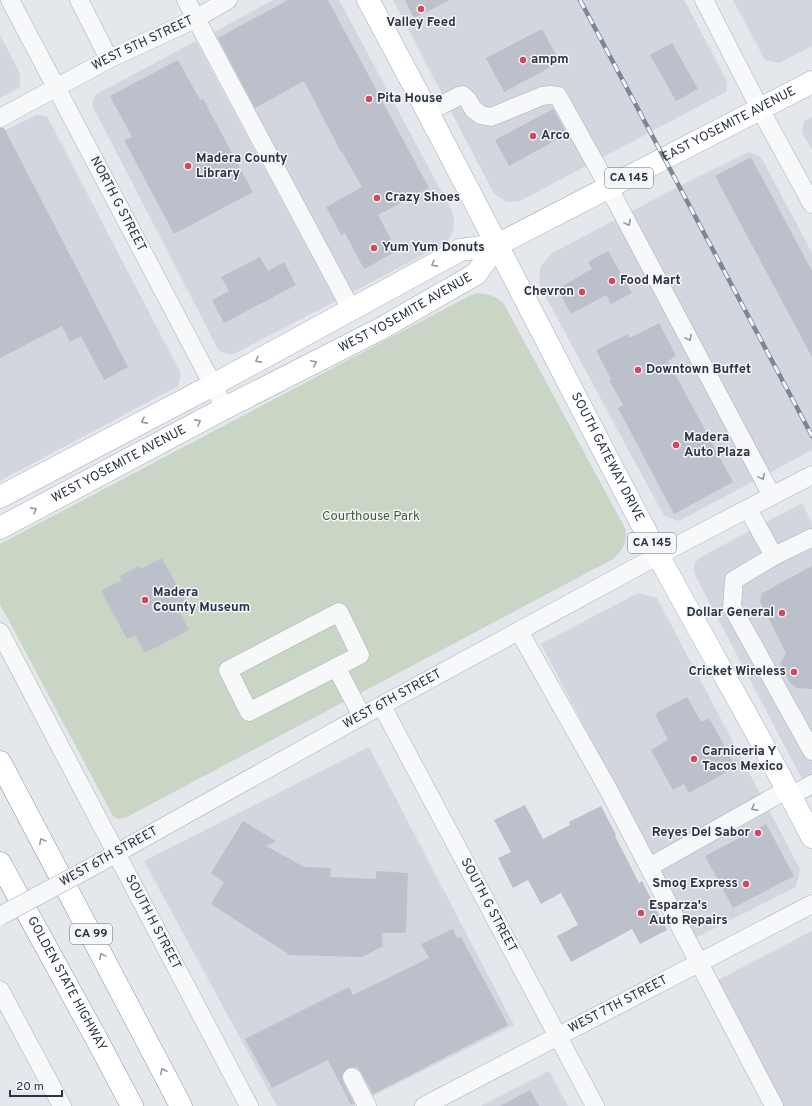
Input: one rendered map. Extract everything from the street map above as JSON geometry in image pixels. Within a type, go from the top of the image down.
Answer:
[{"type":"main road","name":"SOUTH GATEWAY DRIVE","points":[[368,0],[659,555],[790,793],[812,837]]},
{"type":"main road","name":"EAST YOSEMITE AVENUE","points":[[497,245],[610,188],[812,82]]},
{"type":"main road","name":"WEST YOSEMITE AVENUE","points":[[0,497],[213,385],[460,250],[497,245]]},
{"type":"main road","name":"WEST YOSEMITE AVENUE","points":[[0,528],[225,408],[382,328],[476,274],[497,245]]},
{"type":"main road","name":"CA 99","points":[[0,762],[181,1106]]},
{"type":"main road","name":"GOLDEN STATE HIGHWAY","points":[[0,863],[132,1106]]},
{"type":"street","name":"NORTH G STREET","points":[[10,0],[225,408]]},
{"type":"street","points":[[80,0],[109,59]]},
{"type":"street","points":[[186,0],[351,309]]},
{"type":"street","name":"WEST 5TH STREET","points":[[0,118],[109,59],[195,19],[228,0]]},
{"type":"street","points":[[704,0],[760,109],[812,204]]},
{"type":"street","points":[[428,112],[458,96],[463,96],[468,100],[473,108],[481,114],[491,117],[542,96],[558,96],[780,492]]},
{"type":"street","name":"WEST 6TH STREET","points":[[0,916],[116,854],[362,716],[659,555],[812,475]]},
{"type":"street","points":[[748,509],[774,556]]},
{"type":"street","points":[[811,538],[774,556],[734,580],[732,607],[812,751]]},
{"type":"street","points":[[339,612],[360,655],[336,667],[249,712],[228,670],[339,612]]},
{"type":"street","points":[[519,631],[608,789],[774,1106]]},
{"type":"street","name":"SOUTH H STREET","points":[[0,632],[249,1106]]},
{"type":"street","points":[[336,667],[362,716]]},
{"type":"street","name":"SOUTH G STREET","points":[[382,706],[595,1106]]},
{"type":"street","points":[[649,867],[790,793],[812,784]]},
{"type":"street","name":"WEST 7TH STREET","points":[[424,1106],[812,904]]},
{"type":"street","points":[[0,990],[62,1106]]},
{"type":"street","points":[[352,1077],[367,1106]]},
{"type":"shaded area","points":[[273,0],[339,0],[453,213],[453,232],[447,242],[353,292],[211,34]]},
{"type":"shaded area","points":[[393,0],[684,0],[727,81],[726,92],[520,201],[507,202],[494,194]]},
{"type":"shaded area","points":[[733,0],[812,0],[812,46],[779,63],[765,60]]},
{"type":"shaded area","points":[[0,35],[20,73],[20,87],[0,98]]},
{"type":"shaded area","points":[[196,41],[336,301],[232,355],[219,351],[92,105],[95,95]]},
{"type":"shaded area","points":[[36,115],[47,116],[181,374],[178,386],[0,481],[0,133]]},
{"type":"shaded area","points":[[812,117],[812,150],[802,132],[804,121]]},
{"type":"shaded area","points":[[749,152],[761,157],[812,253],[812,450],[679,521],[664,516],[540,286],[539,276],[541,266],[552,253],[695,178]]},
{"type":"shaded area","points":[[802,503],[812,523],[812,798],[695,575],[694,569],[694,564],[701,557]]},
{"type":"shaded area","points":[[638,593],[657,598],[800,869],[796,887],[695,938],[541,644]]},
{"type":"shaded area","points":[[369,747],[514,1025],[353,1106],[277,1106],[144,861]]},
{"type":"shaded area","points":[[812,931],[812,1106],[783,1106],[718,980]]},
{"type":"shaded area","points":[[549,1071],[568,1106],[481,1106]]},
{"type":"green space","name":"Courthouse Park","points":[[478,293],[492,296],[504,304],[625,528],[625,542],[620,552],[613,559],[125,818],[118,819],[113,816],[0,604],[0,544],[469,296]]},
{"type":"building","points":[[288,0],[328,0],[429,188],[378,215],[397,251],[364,269],[345,233],[341,235],[326,207],[362,187],[341,152],[304,81],[255,108],[218,38]]},
{"type":"building","name":"Valley Feed","points":[[405,0],[450,0],[414,18]]},
{"type":"building","name":"ampm","points":[[542,29],[560,62],[504,92],[486,58]]},
{"type":"building","points":[[672,43],[698,89],[676,101],[650,55]]},
{"type":"building","name":"Madera County Library","points":[[178,60],[200,100],[203,99],[253,192],[174,234],[124,140],[132,137],[110,96]]},
{"type":"building","name":"Arco","points":[[553,109],[567,134],[509,166],[495,140]]},
{"type":"building","points":[[0,128],[4,128],[128,367],[104,380],[81,336],[70,342],[62,326],[0,358]]},
{"type":"building","points":[[751,157],[812,271],[812,357],[715,176]]},
{"type":"building","points":[[608,251],[632,293],[611,304],[606,295],[571,314],[557,289],[592,269],[588,262]]},
{"type":"building","points":[[260,257],[268,271],[284,262],[296,285],[224,323],[212,300],[229,291],[221,277]]},
{"type":"building","name":"Madera Auto Plaza","points":[[659,323],[676,356],[668,361],[733,482],[674,514],[618,408],[623,405],[609,380],[611,379],[596,350],[628,334],[630,338]]},
{"type":"building","name":"Madera County Museum","points":[[162,558],[189,608],[180,613],[189,630],[145,653],[135,635],[127,639],[101,591],[122,580],[120,576],[139,566],[141,569]]},
{"type":"building","points":[[812,566],[812,689],[797,688],[791,684],[781,666],[781,662],[786,653],[760,601],[762,593]]},
{"type":"building","name":"Carniceria Y Tacos Mexico","points":[[687,697],[701,722],[709,718],[736,767],[689,793],[684,784],[673,790],[651,750],[668,740],[655,714]]},
{"type":"building","points":[[525,805],[543,839],[570,825],[569,822],[601,806],[639,883],[642,881],[667,930],[640,944],[632,929],[571,962],[557,936],[578,925],[561,893],[541,904],[528,880],[513,888],[498,858],[511,852],[494,820]]},
{"type":"building","points":[[243,821],[276,841],[266,846],[304,867],[331,868],[330,877],[376,879],[376,871],[408,873],[406,933],[382,933],[383,946],[362,957],[290,955],[211,904],[224,882],[211,873]]},
{"type":"building","points":[[766,824],[794,876],[733,908],[705,856]]},
{"type":"building","points":[[453,929],[457,938],[461,937],[508,1025],[373,1094],[358,1068],[348,1068],[343,1072],[342,1077],[354,1104],[351,1105],[328,1060],[272,1088],[245,1039],[349,987],[353,995],[429,958],[421,944]]},
{"type":"building","points":[[530,1090],[539,1106],[500,1106]]},
{"type":"railway","points":[[580,0],[812,436]]},
{"type":"place","name":"Valley Feed","points":[[421,9]]},
{"type":"place","name":"ampm","points":[[523,60]]},
{"type":"place","name":"Pita House","points":[[369,99]]},
{"type":"place","name":"Arco","points":[[533,136]]},
{"type":"place","name":"Madera County Library","points":[[188,166]]},
{"type":"place","name":"Crazy Shoes","points":[[377,198]]},
{"type":"place","name":"Yum Yum Donuts","points":[[374,248]]},
{"type":"place","name":"Food Mart","points":[[612,281]]},
{"type":"place","name":"Chevron","points":[[582,292]]},
{"type":"place","name":"Downtown Buffet","points":[[638,370]]},
{"type":"place","name":"Madera Auto Plaza","points":[[676,445]]},
{"type":"place","name":"Madera County Museum","points":[[145,600]]},
{"type":"place","name":"Dollar General","points":[[782,613]]},
{"type":"place","name":"Cricket Wireless","points":[[794,672]]},
{"type":"place","name":"Carniceria Y Tacos Mexico","points":[[694,759]]},
{"type":"place","name":"Reyes Del Sabor","points":[[758,833]]},
{"type":"place","name":"Smog Express","points":[[746,884]]},
{"type":"place","name":"Esparza's Auto Repairs","points":[[641,913]]}]
